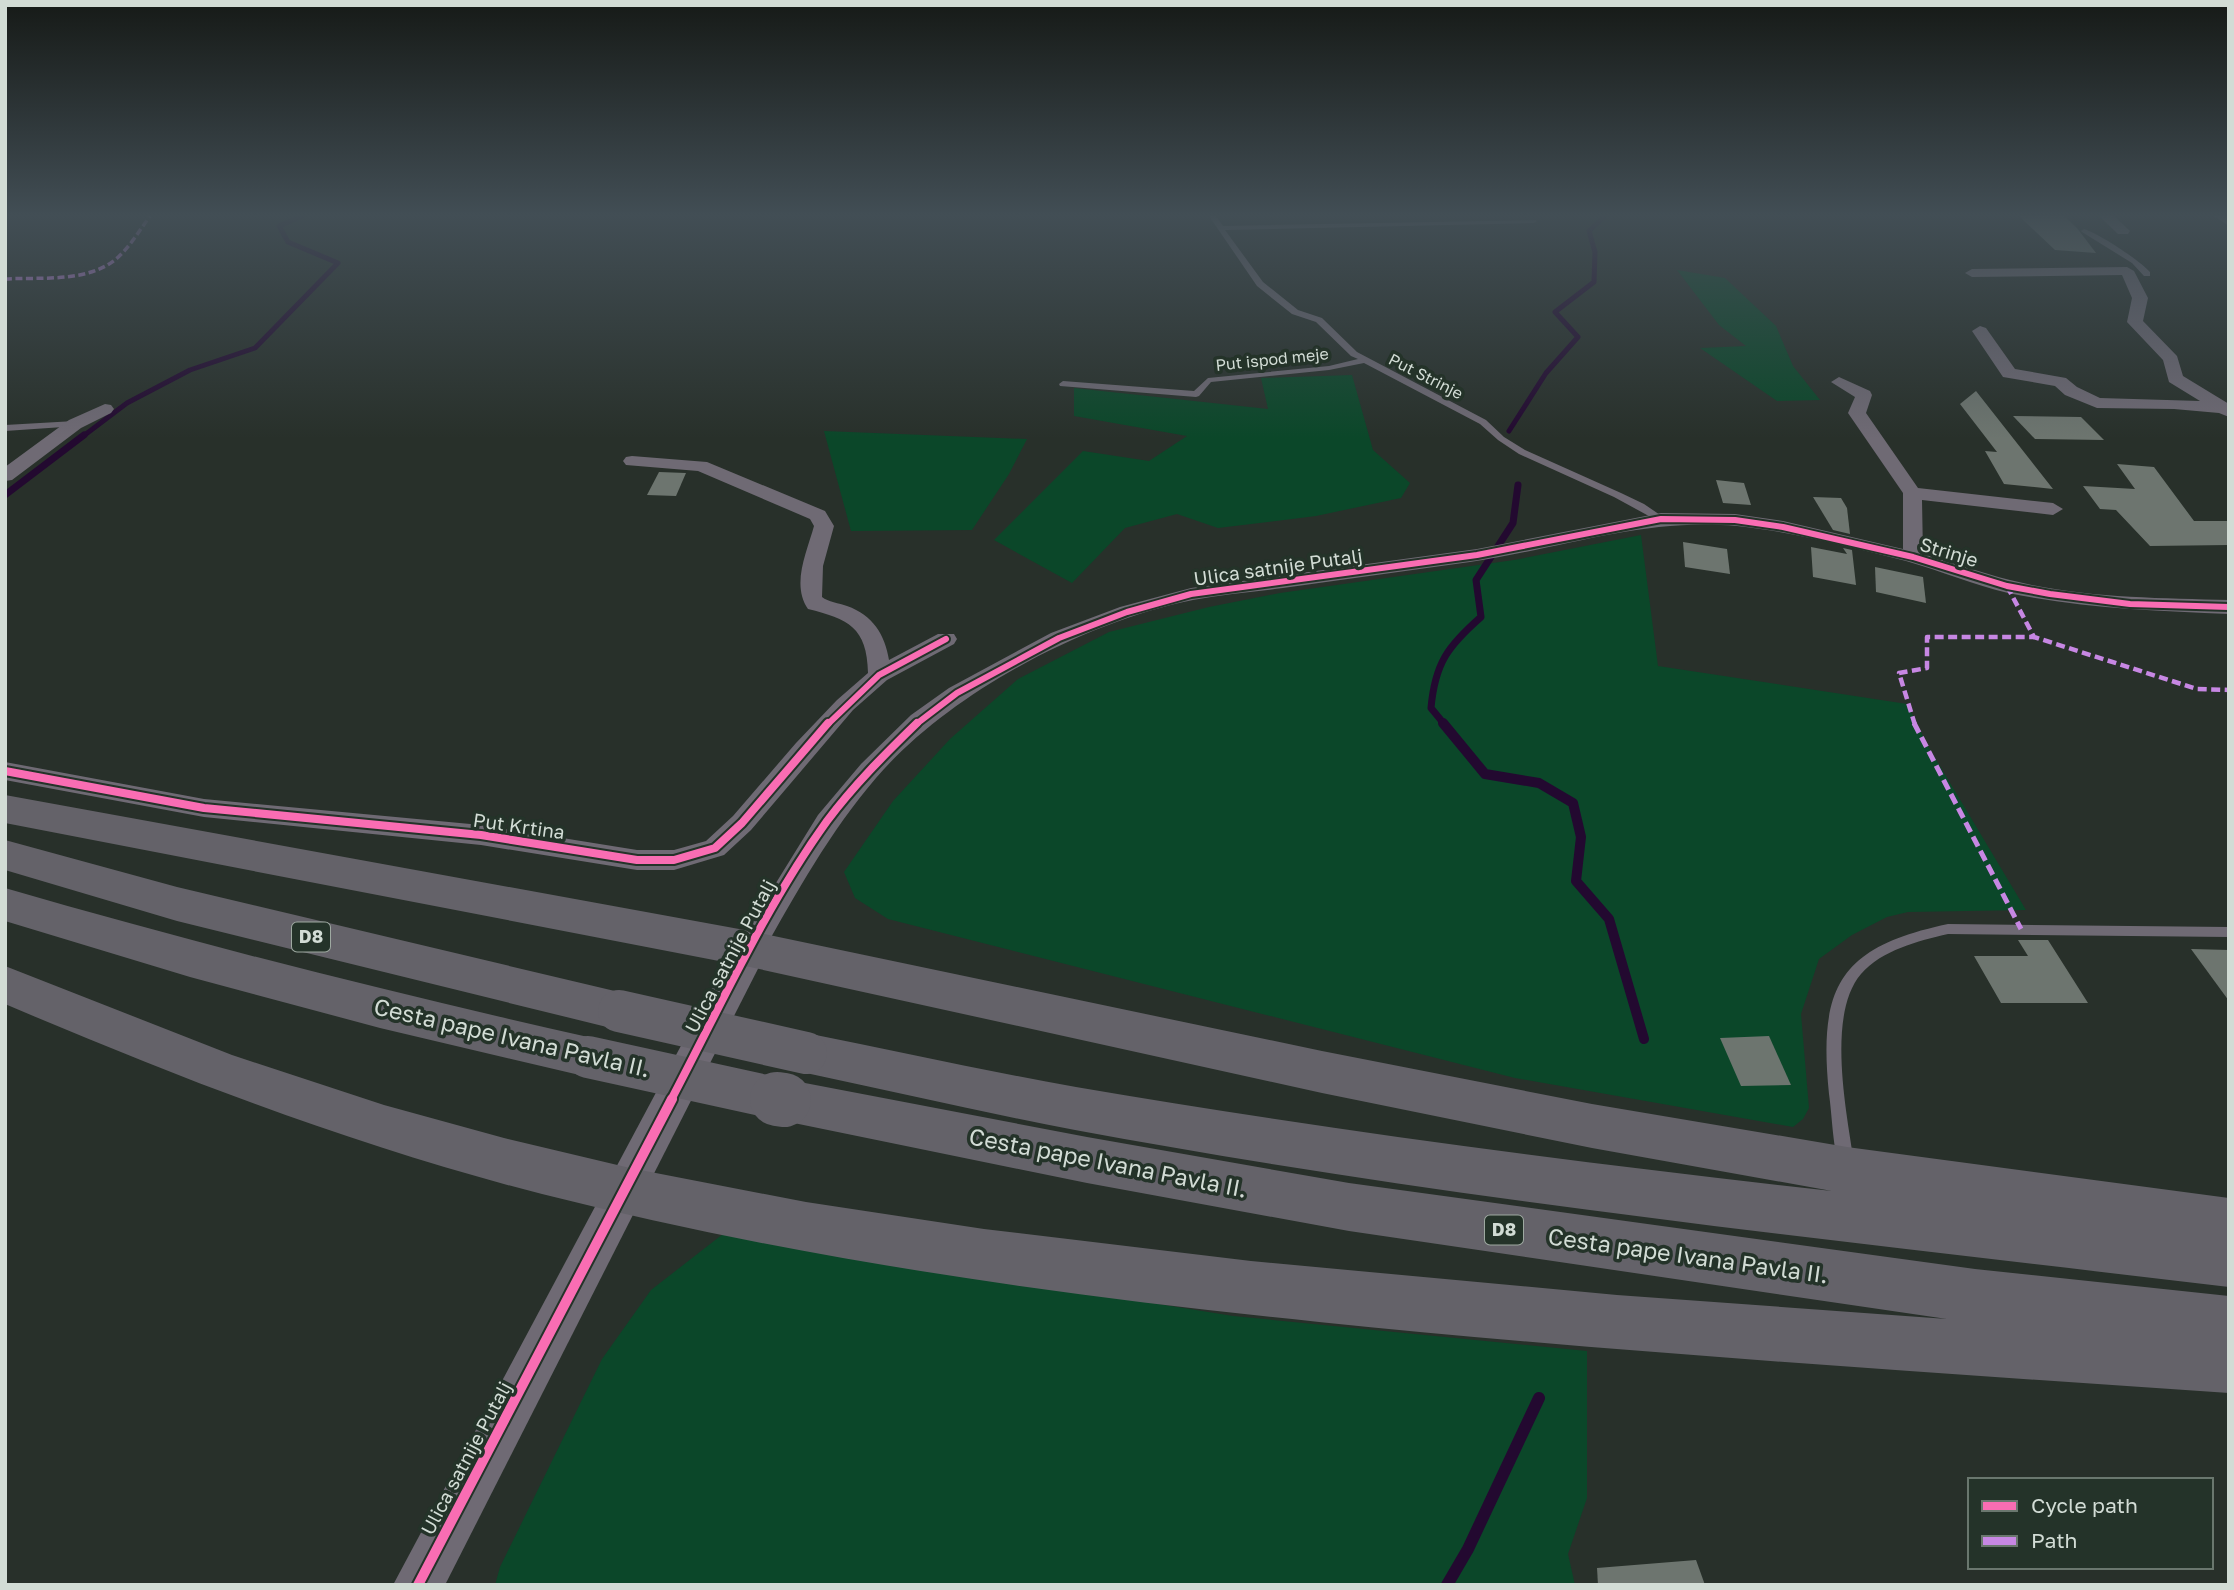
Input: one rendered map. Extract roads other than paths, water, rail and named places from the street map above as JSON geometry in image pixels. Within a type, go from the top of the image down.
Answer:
[{"type":"main road","points":[[5,809],[750,949],[1322,1072],[1592,1126],[1847,1170],[2229,1223]]},
{"type":"main road","name":"D8","points":[[5,855],[177,904],[619,1011],[806,1053],[1075,1108],[1628,1192],[2229,1261]]},
{"type":"main road","name":"Cesta pape Ivana Pavla II.","points":[[5,904],[190,959],[380,1009],[784,1100],[1087,1160],[1349,1207],[1975,1296],[2229,1323]]},
{"type":"main road","points":[[5,984],[245,1080],[539,1170],[727,1212],[957,1252],[1182,1281],[1376,1302],[1614,1322],[2229,1365]]},
{"type":"street","points":[[2136,290],[2140,298],[2136,322],[2171,359],[2175,378],[2226,411]]},
{"type":"street","points":[[1980,331],[2009,373],[2060,382],[2071,391],[2097,403],[2174,404],[2226,411]]},
{"type":"street","points":[[1839,382],[1864,395],[1857,413],[1912,494],[1913,557]]},
{"type":"street","points":[[5,476],[75,424],[105,409]]},
{"type":"street","points":[[632,461],[701,466],[818,515],[824,526],[808,590],[810,598],[815,604],[837,608],[856,618],[872,634],[879,651],[878,675]]},
{"type":"street","points":[[1912,494],[2053,509]]},
{"type":"street","name":"Ulica satnije Putalj","points":[[418,1585],[750,949],[793,874],[827,822],[861,780],[919,721],[957,693],[1059,639],[1127,612],[1191,594],[1478,555],[1661,519]]},
{"type":"street","name":"Strinje","points":[[1661,519],[1735,520],[1783,527],[1913,557],[2007,586],[2050,594],[2130,604],[2229,607]]},
{"type":"street","name":"Put Krtina","points":[[5,771],[204,808],[481,835],[637,860],[674,860],[715,848],[742,823],[804,748],[878,675],[946,639]]},
{"type":"lane","name":"Put Strinje","points":[[1268,290],[1295,312],[1318,320],[1354,354],[1483,422],[1497,437],[1590,485],[1644,507],[1661,519]]},
{"type":"lane","name":"Put ispod meje","points":[[1063,384],[1196,394],[1208,380],[1329,368],[1365,360]]},
{"type":"lane","points":[[5,428],[75,424]]},
{"type":"lane","points":[[1847,1170],[1833,1049],[1838,1005],[1855,971],[1877,954],[1906,939],[1948,929],[2229,932]]},
{"type":"waterway","points":[[82,437],[127,403],[190,370],[255,348],[311,290]]},
{"type":"waterway","points":[[1509,431],[1546,373],[1578,337],[1555,312],[1583,290]]},
{"type":"waterway","points":[[5,495],[84,435]]},
{"type":"waterway","points":[[1445,725],[1431,708],[1436,679],[1445,656],[1481,617],[1476,580],[1513,523],[1518,485]]},
{"type":"waterway","points":[[1443,723],[1485,774],[1539,783],[1573,803],[1581,837],[1576,881],[1609,919],[1644,1039]]},
{"type":"waterway","points":[[1447,1585],[1468,1549],[1539,1398]]}]
